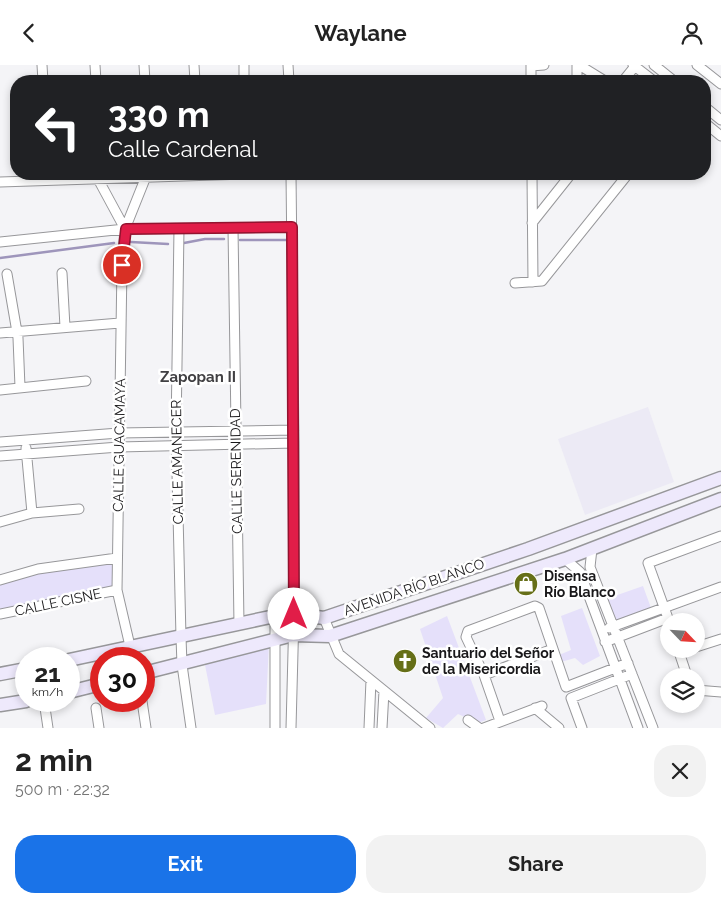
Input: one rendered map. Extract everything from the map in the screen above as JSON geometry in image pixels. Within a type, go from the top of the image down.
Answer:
[{"type":"street","points":[[531,65],[544,65]]},
{"type":"street","points":[[578,65],[595,75]]},
{"type":"street","points":[[635,65],[647,75]]},
{"type":"street","points":[[654,65],[666,75]]},
{"type":"street","points":[[697,65],[710,75]]},
{"type":"street","points":[[708,73],[715,65]]},
{"type":"street","points":[[711,76],[721,84]]},
{"type":"street","points":[[711,116],[713,113],[721,120]]},
{"type":"street","points":[[711,128],[721,136]]},
{"type":"street","points":[[0,182],[20,180]]},
{"type":"street","points":[[100,180],[126,229]]},
{"type":"street","name":"CALLE GUACAMAYA","points":[[130,647],[117,590],[120,323],[126,229],[145,180]]},
{"type":"street","points":[[290,728],[294,614],[291,180]]},
{"type":"street","points":[[532,180],[533,282]]},
{"type":"street","points":[[532,223],[566,180]]},
{"type":"street","points":[[515,283],[542,281],[623,180]]},
{"type":"street","points":[[0,242],[126,229],[292,227]]},
{"type":"street","name":"CALLE SERENIDAD","points":[[233,228],[239,624]]},
{"type":"street","name":"CALLE AMANECER","points":[[178,229],[176,446],[181,637],[182,665],[192,728]]},
{"type":"street","points":[[62,273],[65,327]]},
{"type":"street","points":[[7,274],[16,332],[20,387]]},
{"type":"street","points":[[0,333],[120,323]]},
{"type":"street","points":[[0,390],[86,381]]},
{"type":"street","points":[[0,442],[119,433],[294,430]]},
{"type":"street","points":[[26,440],[32,513]]},
{"type":"street","points":[[0,456],[119,447],[294,443]]},
{"type":"street","name":"AVENIDA RÍO BLANCO","points":[[150,647],[181,637],[275,616],[294,614],[324,618],[528,549],[721,478]]},
{"type":"street","name":"AVENIDA RÍO BLANCO","points":[[155,671],[293,635],[330,636],[565,559],[721,499]]},
{"type":"street","points":[[0,522],[32,513],[79,509]]},
{"type":"street","points":[[666,613],[648,563],[721,536]]},
{"type":"street","points":[[565,559],[580,572],[618,679],[637,726],[651,724],[590,567],[592,549]]},
{"type":"street","points":[[0,580],[38,569],[118,557]]},
{"type":"street","points":[[601,631],[664,606],[721,587]]},
{"type":"street","name":"CALLE CISNE","points":[[0,614],[117,590]]},
{"type":"street","points":[[500,721],[484,675],[466,633],[535,606],[539,608],[566,687],[628,663]]},
{"type":"street","points":[[275,616],[275,728]]},
{"type":"street","points":[[324,618],[339,654],[430,728]]},
{"type":"street","points":[[605,642],[660,623]]},
{"type":"street","points":[[705,644],[721,639]]},
{"type":"street","points":[[484,675],[553,649]]},
{"type":"street","points":[[0,674],[15,671]]},
{"type":"street","points":[[582,728],[570,698],[632,674]]},
{"type":"street","points":[[369,728],[371,680]]},
{"type":"street","points":[[382,728],[384,691]]},
{"type":"street","points":[[705,691],[721,692]]},
{"type":"street","points":[[0,705],[15,703]]},
{"type":"street","points":[[484,728],[538,707],[559,728]]},
{"type":"street","points":[[46,712],[48,728]]},
{"type":"street","points":[[97,712],[99,728]]},
{"type":"street","points":[[144,712],[146,728]]},
{"type":"street","points":[[468,720],[479,728]]},
{"type":"shaded area","points":[[648,407],[674,482],[585,515],[558,439]]},
{"type":"shaded area","points":[[114,560],[114,587],[0,611],[0,584],[40,573]]},
{"type":"shaded area","points":[[643,586],[651,608],[614,624],[606,599]]},
{"type":"shaded area","points":[[582,608],[600,656],[583,665],[575,658],[561,662],[559,655],[571,650],[561,616]]},
{"type":"shaded area","points":[[447,616],[486,720],[478,723],[458,714],[443,728],[426,718],[443,698],[420,629]]},
{"type":"shaded area","points":[[269,644],[266,704],[215,715],[204,660]]},
{"type":"waterway","points":[[184,243],[205,239],[224,239]]},
{"type":"waterway","points":[[240,240],[287,240]]},
{"type":"waterway","points":[[131,242],[168,244]]},
{"type":"waterway","points":[[0,258],[114,243]]},
{"type":"place","name":"Disensa Río Blanco","points":[[526,584]]},
{"type":"place","name":"Santuario del Señor de la Misericordia","points":[[405,661]]},
{"type":"district","name":"Zapopan II","points":[[198,377]]},
{"type":"route","points":[[122,265],[126,229],[292,227],[294,614]]}]
